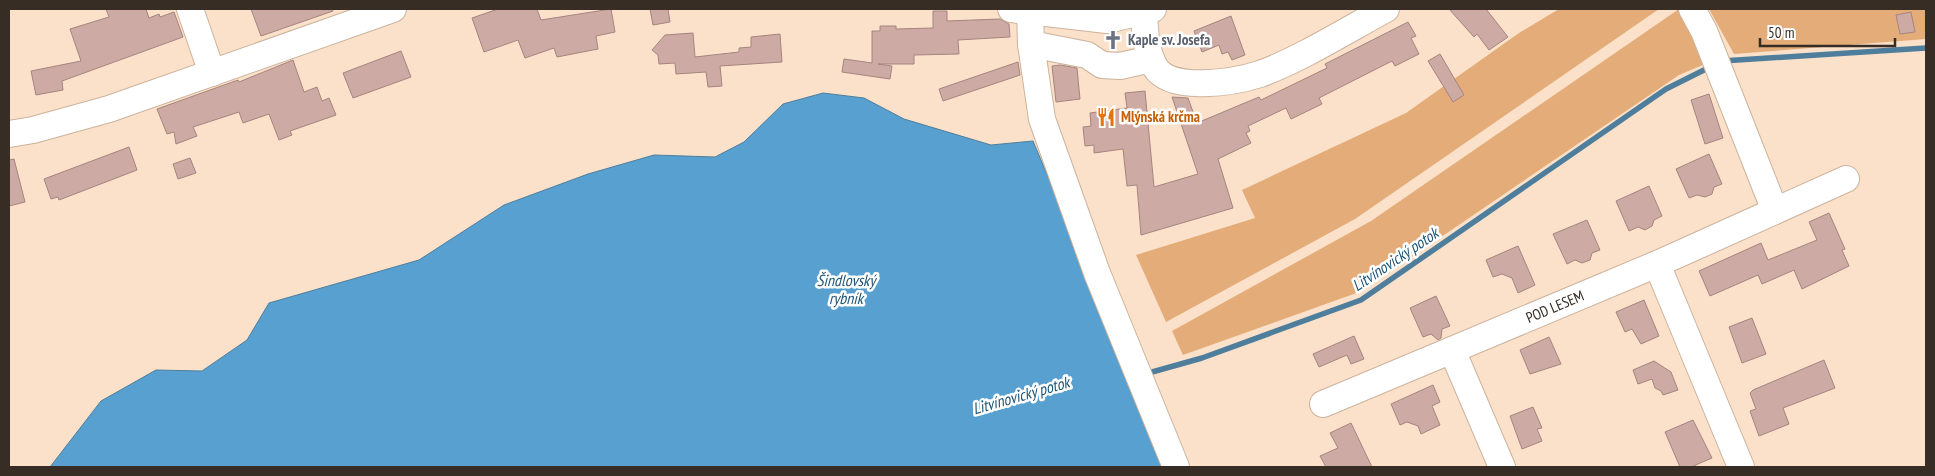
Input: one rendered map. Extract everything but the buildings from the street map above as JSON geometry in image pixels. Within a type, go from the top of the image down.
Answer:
[{"type":"street","points":[[190,9],[212,73]]},
{"type":"street","points":[[9,134],[33,130],[109,109],[393,9]]},
{"type":"street","points":[[1176,467],[1097,273],[1042,120],[1031,44],[1020,11],[1107,20],[1148,10],[1148,52],[1151,59],[1156,68],[1180,82],[1230,81],[1260,74],[1386,9]]},
{"type":"street","points":[[1692,9],[1704,31],[1775,211]]},
{"type":"street","points":[[1031,44],[1087,55],[1102,65],[1120,66],[1151,59]]},
{"type":"street","name":"POD LESEM","points":[[1323,404],[1657,264],[1846,179]]},
{"type":"street","points":[[1657,264],[1741,467]]},
{"type":"street","points":[[1452,350],[1502,467]]},
{"type":"shaded area","points":[[1559,9],[1659,9],[1355,219],[1166,322],[1136,255],[1255,218],[1242,190],[1406,113],[1519,33]]},
{"type":"shaded area","points":[[1679,9],[1712,61],[1679,75],[1362,291],[1183,355],[1172,331],[1371,221]]},
{"type":"shaded area","points":[[1709,9],[1926,9],[1926,39],[1734,54]]},
{"type":"water","name":"Šindlovský rybník","points":[[823,93],[864,98],[904,119],[991,145],[1033,141],[1170,467],[50,467],[101,401],[156,370],[202,371],[247,340],[269,303],[419,260],[504,205],[588,174],[654,155],[715,157],[744,142],[783,104]]},
{"type":"waterway","name":"Litvínovický potok","points":[[1722,61],[1926,48]]},
{"type":"waterway","name":"Litvínovický potok","points":[[1145,374],[1202,358],[1361,300],[1666,89],[1712,66]]},
{"type":"place","name":"Kaple sv. Josefa","points":[[1113,40]]},
{"type":"place","name":"Mlýnská krčma","points":[[1106,117]]}]
